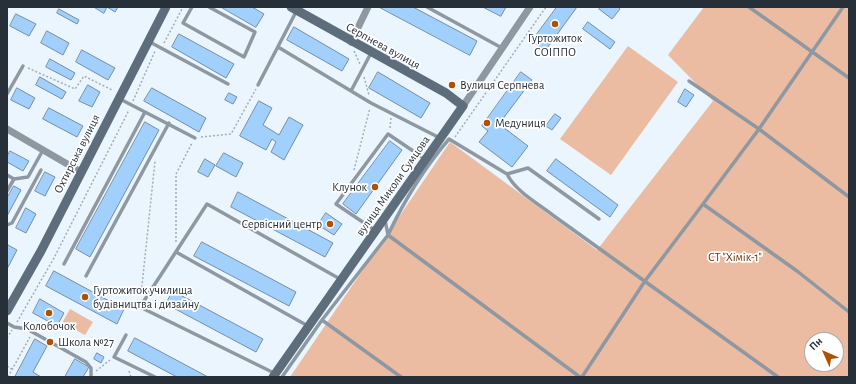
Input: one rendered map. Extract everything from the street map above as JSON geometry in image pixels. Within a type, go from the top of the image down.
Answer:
[{"type":"street","name":"Охтирська вулиця","points":[[7,311],[41,251],[147,40],[166,7]]},
{"type":"street","points":[[351,42],[368,7]]},
{"type":"street","name":"вулиця Миколи Сумцова","points":[[277,376],[308,326],[342,280],[426,159],[447,138],[463,106],[530,7]]},
{"type":"street","name":"Серпнева вулиця","points":[[295,8],[351,42],[446,93],[463,106]]},
{"type":"street","points":[[7,129],[81,172]]},
{"type":"lane","points":[[192,7],[183,22],[244,57],[255,32],[209,7]]},
{"type":"lane","points":[[427,7],[502,48]]},
{"type":"lane","points":[[748,7],[849,78]]},
{"type":"lane","points":[[385,218],[388,235],[581,377],[645,281],[759,129],[844,7]]},
{"type":"lane","points":[[258,86],[278,47],[295,8]]},
{"type":"lane","points":[[147,40],[228,84]]},
{"type":"lane","points":[[278,47],[371,103],[447,138],[507,174],[510,181],[519,189],[778,377]]},
{"type":"lane","points":[[351,91],[371,53]]},
{"type":"lane","points":[[7,94],[23,66]]},
{"type":"lane","points":[[688,81],[759,129],[849,197]]},
{"type":"lane","points":[[118,99],[169,123],[195,138]]},
{"type":"lane","points":[[64,264],[145,112]]},
{"type":"lane","points":[[86,276],[169,123]]},
{"type":"lane","points":[[376,231],[336,204],[388,134],[426,159]]},
{"type":"lane","points":[[342,280],[207,204],[140,306],[277,376],[388,235],[396,217],[447,138]]},
{"type":"lane","points":[[7,175],[14,179],[28,177],[43,150]]},
{"type":"lane","points":[[507,174],[528,168],[599,219]]},
{"type":"lane","points":[[7,225],[12,223],[41,170]]},
{"type":"lane","points":[[7,191],[14,179]]},
{"type":"lane","points":[[702,204],[798,271],[849,312]]},
{"type":"lane","points":[[176,252],[308,326]]},
{"type":"lane","points":[[322,320],[401,377]]},
{"type":"lane","points":[[7,323],[14,327],[27,329],[86,362],[91,368],[92,375]]},
{"type":"lane","points":[[126,335],[114,357],[155,377]]},
{"type":"path","points":[[7,338],[54,258],[159,47],[183,7]]},
{"type":"path","points":[[447,138],[546,7]]},
{"type":"path","points":[[23,66],[75,89],[84,76],[112,90]]},
{"type":"path","points":[[176,252],[176,174],[195,138],[230,134],[258,86]]},
{"type":"path","points":[[350,184],[371,103]]},
{"type":"path","points":[[388,134],[392,113]]},
{"type":"path","points":[[140,306],[156,147]]},
{"type":"path","points":[[8,377],[32,332]]},
{"type":"path","points":[[92,375],[114,357]]},
{"type":"path","points":[[7,366],[12,369]]},
{"type":"green space","name":"СТ \"Хімік-1\"","points":[[704,7],[849,7],[849,377],[290,377],[450,142],[597,250],[713,101],[668,55]]},
{"type":"green space","points":[[628,46],[678,82],[611,175],[560,139]]},
{"type":"green space","points":[[70,309],[93,322],[85,335],[62,323]]},
{"type":"building","points":[[94,7],[107,7],[104,13]]},
{"type":"building","points":[[107,7],[118,7],[115,12]]},
{"type":"building","points":[[221,7],[252,7],[264,14],[256,27]]},
{"type":"building","points":[[379,7],[413,7],[477,41],[470,55]]},
{"type":"building","points":[[483,7],[506,7],[501,16]]},
{"type":"building","name":"Гуртожиток СОІППО","points":[[557,7],[577,7],[545,51],[532,41]]},
{"type":"building","points":[[601,7],[618,7],[620,9],[612,19],[599,9]]},
{"type":"building","points":[[59,9],[79,20],[77,24],[57,13]]},
{"type":"building","points":[[16,14],[36,24],[29,36],[10,26]]},
{"type":"building","points":[[588,22],[615,42],[610,49],[583,29]]},
{"type":"building","points":[[294,27],[349,59],[342,71],[287,40]]},
{"type":"building","points":[[47,31],[69,43],[63,55],[41,43]]},
{"type":"building","points":[[179,34],[234,64],[226,78],[172,47]]},
{"type":"building","points":[[82,50],[115,68],[108,80],[76,62]]},
{"type":"building","points":[[50,59],[75,73],[71,80],[46,67]]},
{"type":"building","points":[[378,72],[430,103],[421,118],[369,88]]},
{"type":"building","points":[[521,72],[532,80],[499,124],[528,146],[512,167],[479,142],[488,131],[482,126]]},
{"type":"building","points":[[40,77],[66,92],[62,99],[36,85]]},
{"type":"building","points":[[88,85],[100,92],[92,107],[79,101]]},
{"type":"building","points":[[17,88],[35,98],[29,109],[11,100]]},
{"type":"building","points":[[152,88],[206,118],[199,132],[144,101]]},
{"type":"building","points":[[685,89],[694,95],[686,107],[678,102]]},
{"type":"building","points":[[229,93],[237,97],[233,104],[225,100]]},
{"type":"building","points":[[259,101],[272,108],[263,125],[279,135],[289,117],[303,125],[284,160],[271,152],[276,142],[272,139],[266,150],[240,136]]},
{"type":"building","points":[[49,108],[83,126],[77,137],[43,119]]},
{"type":"building","points":[[555,114],[561,118],[552,130],[546,126]]},
{"type":"building","points":[[145,122],[159,130],[90,257],[76,249]]},
{"type":"building","points":[[390,141],[402,150],[356,214],[343,204]]},
{"type":"building","points":[[10,151],[29,161],[23,171],[7,162],[7,157]]},
{"type":"building","points":[[224,153],[243,163],[236,177],[216,166]]},
{"type":"building","points":[[205,159],[215,165],[208,177],[198,172]]},
{"type":"building","points":[[556,159],[618,205],[610,217],[547,171]]},
{"type":"building","points":[[45,172],[55,177],[45,196],[35,191]]},
{"type":"building","points":[[14,186],[21,190],[7,216],[7,198]]},
{"type":"building","points":[[238,192],[333,243],[325,257],[231,207]]},
{"type":"building","points":[[26,208],[36,214],[26,233],[16,228]]},
{"type":"building","name":"Сервісний центр","points":[[326,213],[342,224],[334,235],[318,225]]},
{"type":"building","points":[[202,242],[296,292],[289,306],[194,256]]},
{"type":"building","points":[[8,245],[17,250],[7,269],[7,246]]},
{"type":"building","name":"Гуртожиток училища будівництва і дизайну","points":[[54,271],[124,309],[117,324],[46,286]]},
{"type":"building","points":[[173,291],[263,339],[256,352],[166,304]]},
{"type":"building","name":"Колобочок","points":[[40,299],[64,313],[57,326],[33,313]]},
{"type":"building","points":[[135,338],[208,377],[177,377],[128,351]]},
{"type":"building","points":[[35,339],[47,346],[33,372],[41,377],[15,377]]},
{"type":"building","points":[[97,353],[104,357],[101,363],[94,359]]},
{"type":"building","points":[[75,359],[89,367],[83,377],[65,377]]},
{"type":"place","name":"Гуртожиток СОІППО","points":[[555,24]]},
{"type":"place","name":"Вулиця Серпнева","points":[[452,85]]},
{"type":"place","name":"Медуниця","points":[[487,123]]},
{"type":"place","name":"Клунок","points":[[375,187]]},
{"type":"place","name":"Сервісний центр","points":[[330,224]]},
{"type":"place","name":"Гуртожиток училища будівництва і дизайну","points":[[85,297]]},
{"type":"place","name":"Колобочок","points":[[49,313]]},
{"type":"place","name":"Школа №27","points":[[50,342]]}]
